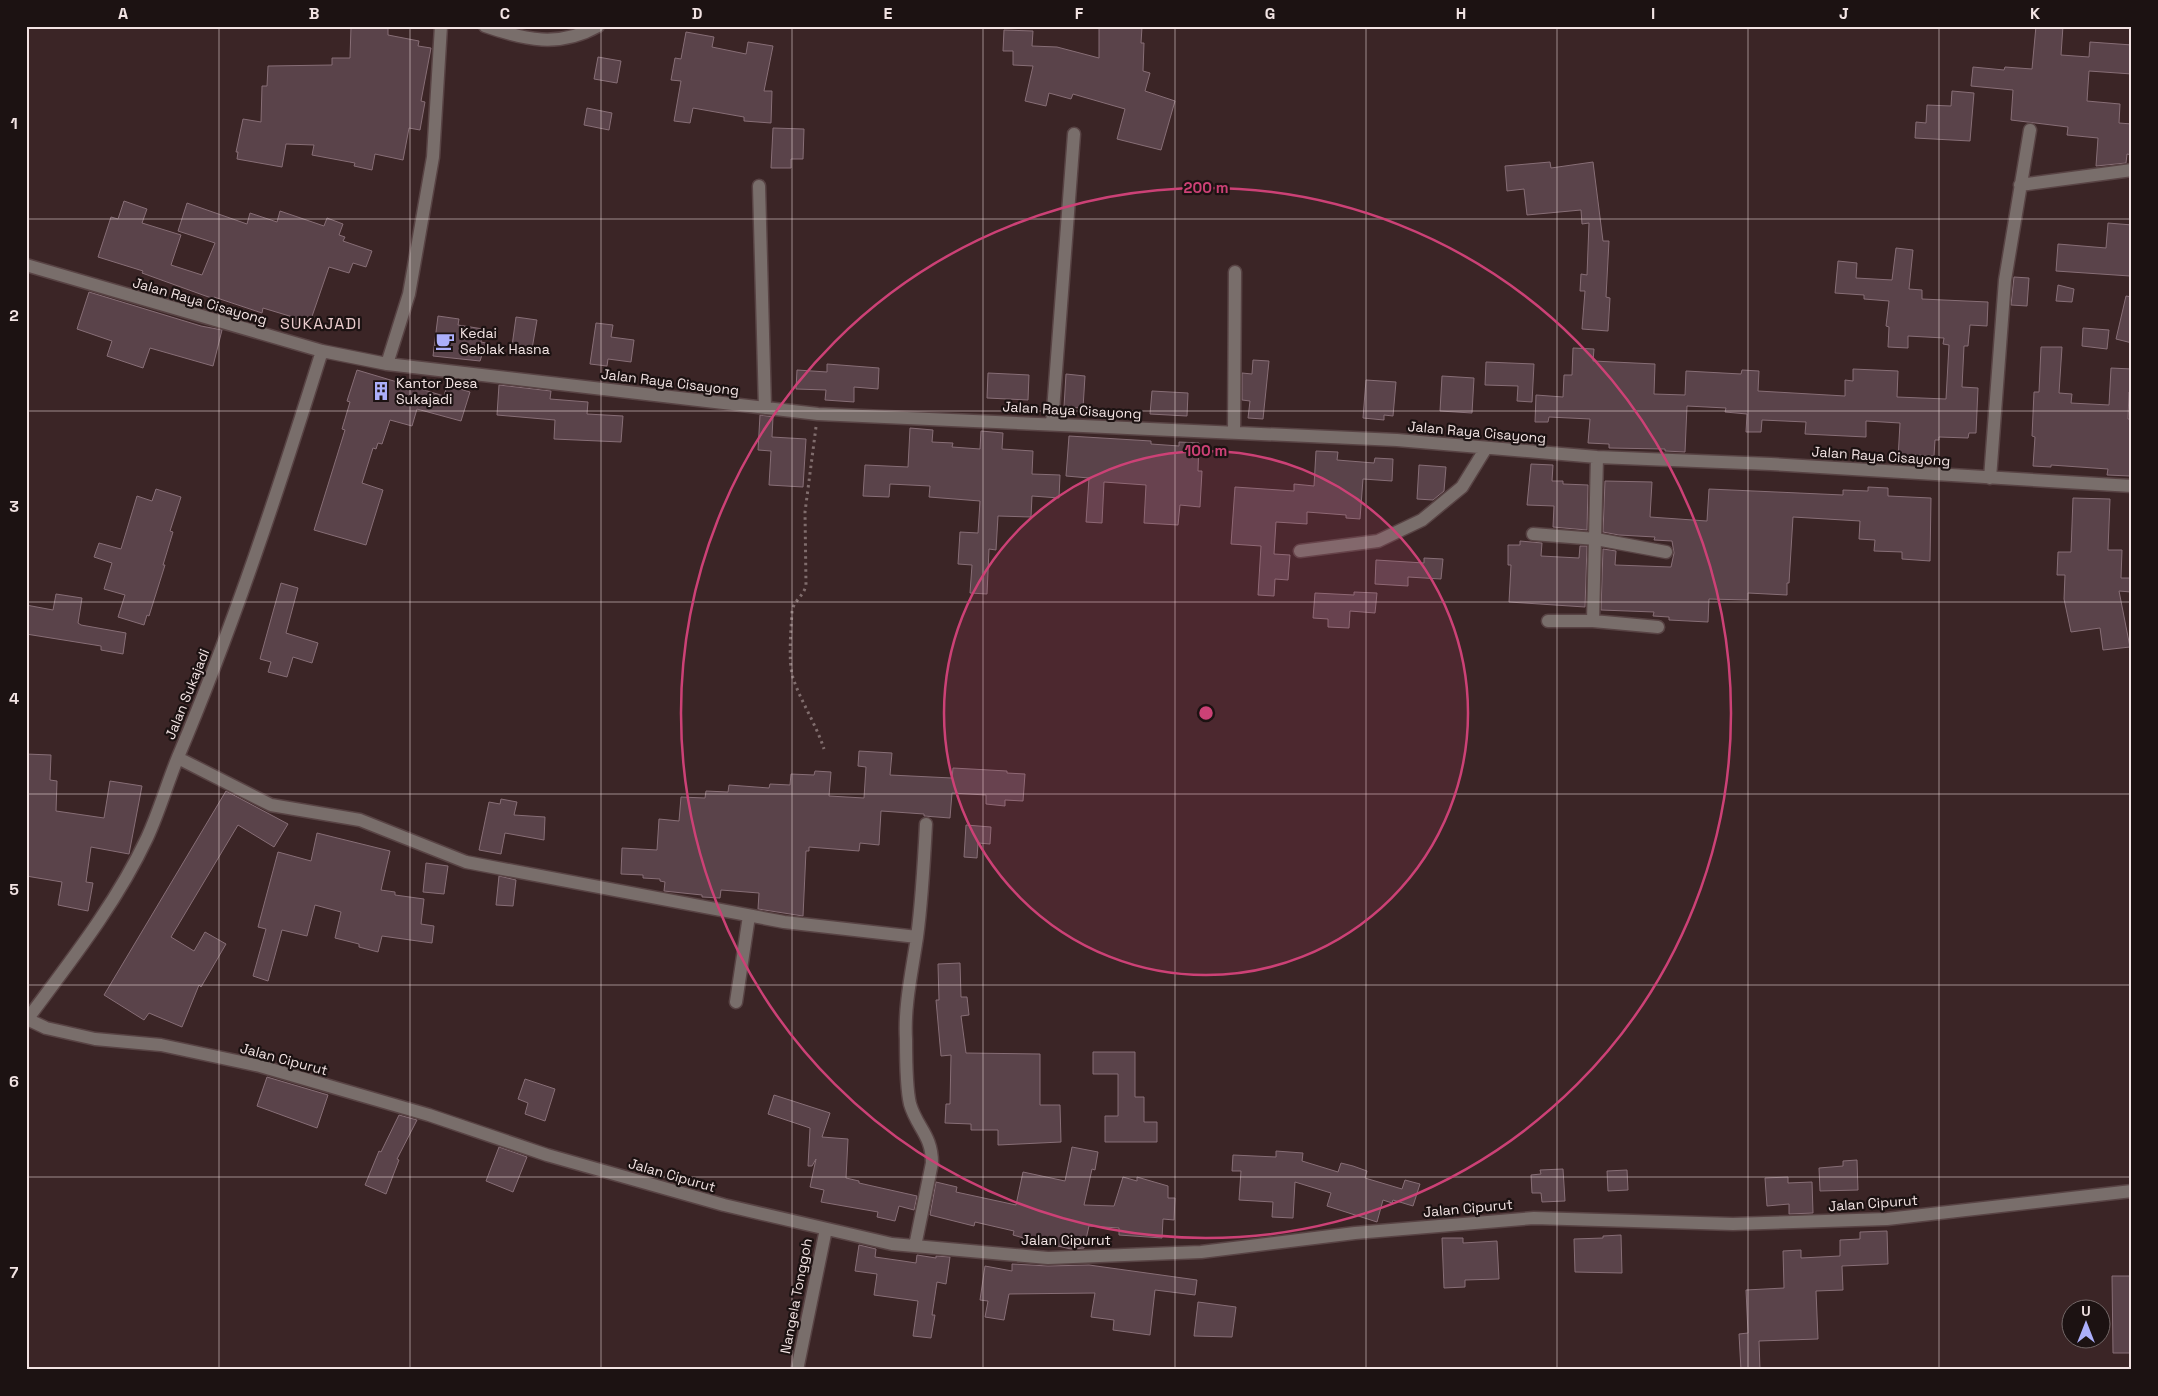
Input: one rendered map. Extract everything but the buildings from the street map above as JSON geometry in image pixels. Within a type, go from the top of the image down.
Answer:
[{"type":"street","points":[[387,364],[409,294],[432,157],[440,26]]},
{"type":"street","points":[[485,26],[508,34],[545,41],[582,35],[598,26]]},
{"type":"street","points":[[1990,478],[2005,280],[2030,130]]},
{"type":"street","points":[[1052,424],[1074,134]]},
{"type":"street","points":[[2020,185],[2132,170]]},
{"type":"street","points":[[760,186],[765,408]]},
{"type":"street","name":"Jalan Raya Cisayong","points":[[26,265],[322,352],[387,364],[818,414],[1397,440],[1597,457],[1862,469],[2132,486]]},
{"type":"street","points":[[1234,432],[1235,272]]},
{"type":"street","name":"Jalan Sukajadi","points":[[27,1020],[106,909],[147,838],[195,719],[243,591],[285,471],[322,352]]},
{"type":"street","points":[[1300,551],[1378,540],[1422,520],[1462,487],[1486,448]]},
{"type":"street","points":[[1593,622],[1597,457]]},
{"type":"street","points":[[1533,534],[1596,539],[1666,552]]},
{"type":"street","points":[[1548,622],[1593,622],[1658,627]]},
{"type":"street","points":[[178,758],[271,805],[360,820],[466,862],[784,922],[917,937]]},
{"type":"street","points":[[915,1246],[932,1163],[929,1138],[917,1122],[910,1102],[906,1036],[910,977],[917,937],[926,824]]},
{"type":"street","points":[[736,1002],[749,916]]},
{"type":"street","name":"Jalan Cipurut","points":[[27,1020],[46,1028],[95,1039],[160,1045],[260,1066],[429,1114],[548,1155],[724,1205],[826,1229],[892,1244],[1048,1258],[1202,1252],[1355,1233],[1534,1218],[1733,1224],[1887,1219],[2132,1191]]},
{"type":"street","name":"Nangela Tonggoh","points":[[797,1370],[826,1229]]},
{"type":"path","points":[[818,414],[806,495],[805,590],[792,610],[791,665],[794,680],[817,727],[824,749]]},
{"type":"place","name":"Kedai Seblak Hasna","points":[[445,341]]},
{"type":"place","name":"Kantor Desa Sukajadi","points":[[381,391]]},
{"type":"district","name":"SUKAJADI","points":[[321,323]]}]
